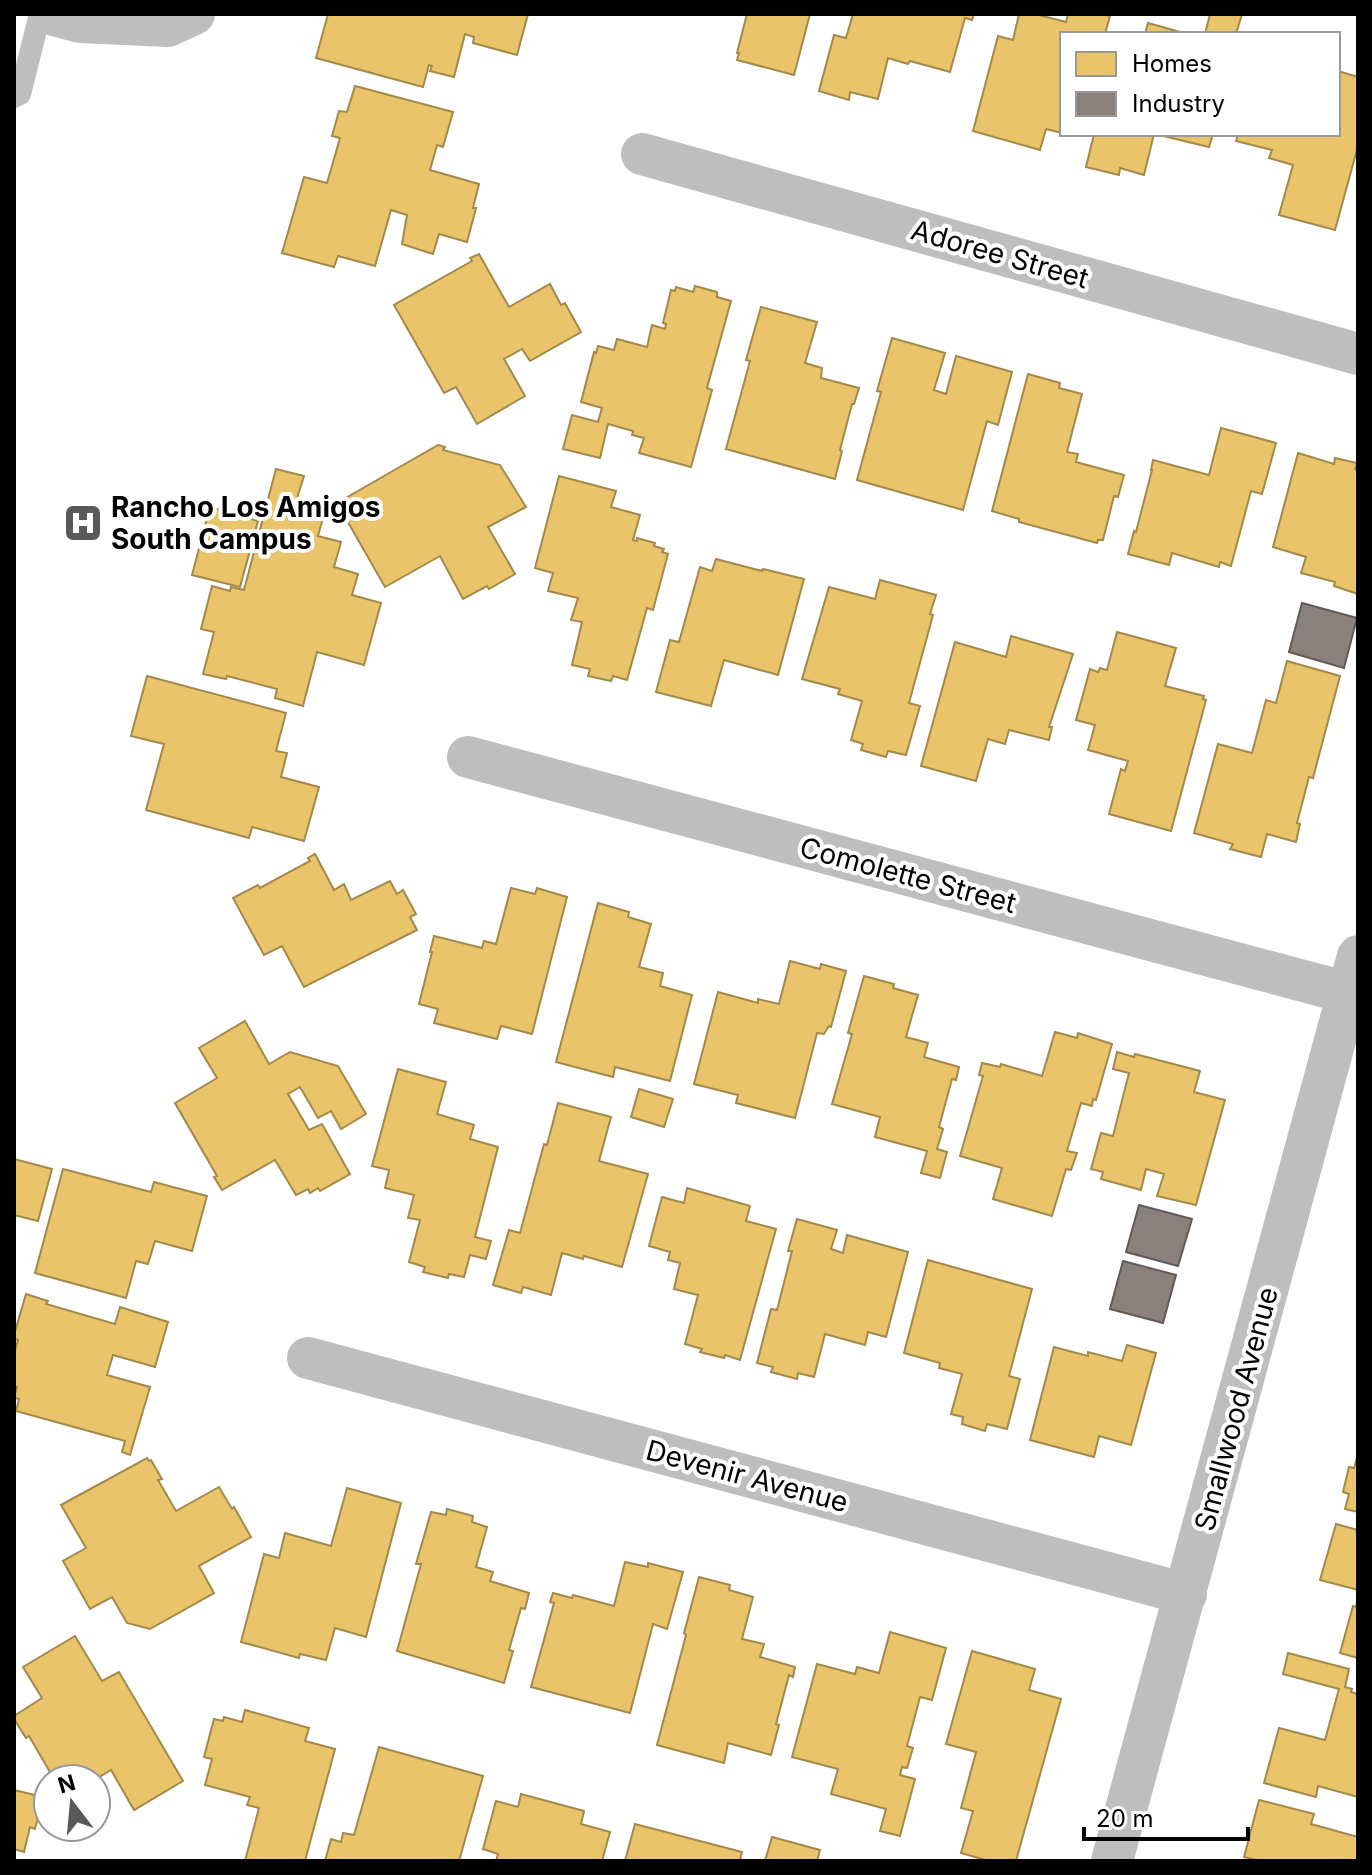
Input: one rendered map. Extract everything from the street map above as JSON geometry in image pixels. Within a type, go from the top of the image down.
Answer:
[{"type":"street","points":[[50,14],[80,22],[168,26],[194,14]]},
{"type":"street","name":"Adoree Street","points":[[642,154],[1358,354]]},
{"type":"street","name":"Comolette Street","points":[[468,757],[1353,975]]},
{"type":"street","name":"Smallwood Avenue","points":[[1112,1861],[1353,975]]},
{"type":"street","name":"Devenir Avenue","points":[[308,1358],[1186,1594]]},
{"type":"lane","points":[[14,97],[20,94],[40,14]]},
{"type":"building: Homes","points":[[328,14],[528,14],[517,55],[473,43],[474,37],[465,34],[454,77],[430,71],[432,66],[429,65],[423,87],[316,58]]},
{"type":"building: Homes","points":[[747,14],[810,14],[794,75],[737,60]]},
{"type":"building: Homes","points":[[853,14],[974,14],[972,20],[965,18],[950,72],[888,58],[878,99],[850,92],[849,100],[819,91],[834,35],[846,38]]},
{"type":"building: Homes","points":[[1019,14],[1035,14],[1066,22],[1068,14],[1110,16],[1106,32],[1060,32],[1060,132],[1046,129],[1040,150],[973,131],[998,36],[1013,40]]},
{"type":"building: Homes","points":[[1210,14],[1242,14],[1237,32],[1206,32]]},
{"type":"building: Homes","points":[[1148,23],[1180,32],[1146,32]]},
{"type":"building: Homes","points":[[1340,72],[1358,77],[1358,146],[1335,230],[1279,215],[1293,165],[1269,158],[1272,150],[1236,141],[1237,136],[1340,136]]},
{"type":"building: Homes","points":[[355,86],[453,112],[443,147],[437,145],[430,170],[479,184],[467,242],[439,234],[433,254],[402,244],[407,215],[391,210],[375,266],[338,256],[334,267],[282,253],[304,177],[327,183],[340,138],[332,136],[339,111],[347,112]]},
{"type":"building: Homes","points":[[1094,136],[1154,136],[1144,175],[1120,168],[1119,175],[1086,167]]},
{"type":"building: Homes","points":[[1163,136],[1212,136],[1209,147]]},
{"type":"building: Homes","points":[[479,254],[509,307],[550,284],[581,332],[530,361],[522,349],[504,359],[525,396],[477,424],[456,387],[444,393],[394,305],[472,261],[470,258]]},
{"type":"building: Homes","points":[[695,286],[717,292],[717,297],[731,301],[707,388],[712,390],[691,467],[639,453],[644,438],[632,435],[633,431],[608,424],[600,458],[563,449],[572,415],[598,422],[602,408],[581,402],[598,346],[614,350],[617,339],[647,347],[652,325],[665,329],[666,324],[663,323],[671,290],[675,291],[676,287],[693,292]]},
{"type":"building: Homes","points":[[761,307],[817,322],[805,363],[822,368],[821,378],[859,388],[852,404],[835,479],[726,449]]},
{"type":"building: Homes","points":[[892,338],[945,353],[934,390],[946,394],[956,356],[1012,372],[998,425],[987,421],[963,510],[857,480]]},
{"type":"building: Homes","points":[[1028,374],[1060,383],[1059,388],[1082,394],[1067,452],[1078,454],[1076,462],[1124,475],[1118,497],[1114,496],[1103,540],[1097,543],[1019,522],[1019,519],[992,511]]},
{"type":"building: Homes","points":[[1221,428],[1276,443],[1262,494],[1251,491],[1231,566],[1220,562],[1219,567],[1172,553],[1169,565],[1128,554],[1153,460],[1209,475]]},
{"type":"building: Homes","points":[[438,445],[445,447],[443,450],[500,465],[526,507],[488,527],[515,574],[463,599],[440,556],[385,587],[337,503]]},
{"type":"building: Homes","points":[[1298,453],[1334,464],[1335,458],[1357,463],[1358,594],[1334,586],[1335,582],[1301,573],[1306,557],[1273,547]]},
{"type":"building: Homes","points":[[276,469],[304,476],[297,498],[314,502],[311,514],[323,518],[318,536],[341,542],[334,567],[358,574],[352,595],[381,603],[364,665],[317,652],[303,706],[275,698],[277,689],[227,676],[226,679],[203,674],[214,632],[201,629],[212,586],[230,591],[231,587],[244,590]]},
{"type":"building: Homes","points":[[559,476],[616,491],[611,507],[640,515],[633,540],[637,541],[637,538],[655,543],[654,546],[668,554],[653,610],[647,608],[627,680],[613,676],[611,681],[588,676],[590,669],[572,665],[582,622],[571,620],[578,598],[548,591],[553,573],[535,568]]},
{"type":"building: Homes","points":[[210,507],[258,521],[240,587],[192,575]]},
{"type":"building: Homes","points":[[716,559],[804,579],[778,675],[724,660],[711,706],[656,692],[670,640],[679,642],[700,567],[712,571]]},
{"type":"building: Homes","points":[[880,580],[936,595],[909,703],[920,706],[906,755],[888,751],[886,757],[861,750],[863,744],[851,740],[862,701],[838,694],[840,689],[802,679],[829,587],[875,599]]},
{"type":"building: Homes","points":[[1117,632],[1176,648],[1165,686],[1204,696],[1206,700],[1171,831],[1109,814],[1121,769],[1125,771],[1128,761],[1088,750],[1095,725],[1076,720],[1090,669],[1098,672],[1100,668],[1107,670]]},
{"type":"building: Homes","points":[[1011,636],[1073,654],[1049,727],[1052,727],[1049,740],[1009,730],[1005,744],[988,739],[976,781],[921,766],[955,642],[1006,657]]},
{"type":"building: Homes","points":[[1287,661],[1340,676],[1313,778],[1309,777],[1297,823],[1300,824],[1296,842],[1267,834],[1261,857],[1230,849],[1233,844],[1194,833],[1218,744],[1252,753],[1266,700],[1276,703]]},
{"type":"building: Homes","points":[[147,676],[286,713],[276,751],[287,753],[281,777],[319,787],[304,841],[252,827],[249,838],[146,810],[164,744],[131,736]]},
{"type":"building: Homes","points":[[315,854],[334,890],[344,884],[351,900],[390,881],[397,894],[403,890],[416,914],[410,917],[417,930],[304,987],[282,946],[264,955],[233,898],[258,885],[260,888],[310,861],[308,858]]},
{"type":"building: Homes","points":[[511,888],[535,894],[537,888],[567,897],[532,1034],[501,1026],[497,1039],[434,1023],[438,1009],[419,1004],[434,936],[482,948],[484,941],[496,944]]},
{"type":"building: Homes","points":[[598,903],[629,912],[628,917],[651,924],[639,967],[663,973],[660,986],[692,995],[670,1081],[615,1067],[613,1077],[556,1062]]},
{"type":"building: Homes","points":[[790,961],[820,969],[821,964],[846,971],[831,1027],[824,1034],[817,1033],[795,1118],[736,1103],[738,1095],[694,1084],[718,992],[758,1003],[758,999],[779,1004]]},
{"type":"building: Homes","points":[[864,976],[894,984],[893,988],[918,995],[906,1037],[928,1043],[924,1057],[959,1067],[956,1080],[952,1079],[939,1127],[943,1129],[937,1149],[947,1152],[940,1178],[921,1173],[927,1151],[875,1137],[880,1117],[832,1104],[852,1034],[848,1033]]},
{"type":"building: Homes","points":[[245,1021],[269,1064],[290,1052],[338,1066],[366,1114],[341,1129],[331,1111],[318,1118],[300,1087],[288,1094],[309,1130],[322,1124],[350,1174],[320,1191],[318,1188],[310,1193],[308,1189],[296,1195],[275,1160],[222,1190],[175,1103],[217,1078],[199,1048]]},
{"type":"building: Homes","points":[[1055,1032],[1077,1038],[1078,1033],[1112,1044],[1096,1100],[1093,1099],[1092,1106],[1081,1103],[1067,1151],[1077,1153],[1071,1170],[1066,1169],[1052,1216],[993,1199],[1002,1168],[960,1156],[983,1076],[979,1075],[982,1063],[1000,1067],[1001,1064],[1042,1076]]},
{"type":"building: Homes","points":[[1117,1052],[1200,1071],[1194,1092],[1225,1100],[1196,1205],[1157,1196],[1164,1174],[1146,1169],[1141,1190],[1101,1179],[1103,1172],[1091,1169],[1101,1133],[1113,1136],[1129,1073],[1113,1069]]},
{"type":"building: Homes","points":[[398,1069],[446,1082],[437,1114],[474,1125],[470,1139],[498,1147],[475,1237],[491,1241],[486,1259],[470,1255],[464,1277],[449,1274],[448,1278],[423,1272],[425,1267],[409,1262],[420,1220],[408,1218],[414,1195],[385,1188],[389,1170],[372,1166]]},
{"type":"building: Homes","points":[[639,1089],[673,1099],[664,1127],[631,1117]]},
{"type":"building: Homes","points":[[558,1103],[611,1117],[599,1161],[648,1174],[622,1267],[562,1253],[551,1295],[523,1287],[521,1293],[493,1285],[509,1230],[520,1233]]},
{"type":"building: Homes","points":[[14,1159],[52,1169],[38,1221],[14,1215]]},
{"type":"building: Homes","points":[[63,1169],[151,1192],[154,1182],[207,1196],[192,1251],[155,1241],[148,1264],[136,1261],[126,1298],[35,1273]]},
{"type":"building: Homes","points":[[687,1188],[750,1206],[746,1221],[776,1229],[740,1360],[700,1352],[702,1349],[685,1344],[698,1295],[674,1289],[680,1263],[668,1260],[670,1252],[649,1246],[662,1197],[684,1203]]},
{"type":"building: Homes","points":[[797,1219],[837,1230],[831,1249],[843,1253],[847,1235],[908,1252],[886,1337],[868,1332],[865,1345],[825,1334],[814,1377],[798,1373],[797,1379],[771,1372],[773,1367],[757,1363],[771,1309],[777,1310]]},
{"type":"building: Homes","points":[[928,1260],[1032,1289],[1009,1376],[1020,1379],[1007,1429],[987,1424],[985,1431],[962,1424],[963,1417],[951,1414],[962,1374],[939,1368],[940,1363],[904,1353]]},
{"type":"building: Homes","points":[[26,1294],[48,1301],[46,1304],[115,1324],[120,1307],[168,1322],[155,1367],[113,1355],[107,1375],[150,1387],[130,1455],[122,1452],[125,1441],[16,1411],[19,1399],[14,1398],[17,1387],[14,1386],[14,1354],[18,1340],[14,1339],[14,1335]]},
{"type":"building: Homes","points":[[1127,1345],[1156,1353],[1131,1445],[1099,1436],[1094,1457],[1030,1440],[1054,1347],[1122,1361]]},
{"type":"building: Homes","points":[[1358,1454],[1358,1512],[1345,1509],[1349,1494],[1343,1492],[1349,1467],[1354,1468]]},
{"type":"building: Homes","points":[[147,1458],[162,1479],[158,1480],[176,1511],[219,1487],[251,1537],[199,1566],[214,1593],[150,1629],[127,1623],[112,1597],[90,1609],[63,1561],[86,1548],[61,1505]]},
{"type":"building: Homes","points":[[347,1488],[401,1503],[366,1637],[335,1628],[326,1660],[300,1654],[299,1658],[241,1642],[264,1554],[279,1558],[285,1533],[331,1546]]},
{"type":"building: Homes","points":[[447,1509],[473,1516],[472,1522],[487,1527],[476,1567],[493,1572],[490,1581],[529,1593],[525,1609],[521,1608],[509,1650],[513,1651],[504,1683],[397,1651],[421,1564],[416,1564],[431,1512],[446,1515]]},
{"type":"building: Homes","points":[[1336,1524],[1358,1530],[1358,1590],[1320,1580]]},
{"type":"building: Homes","points":[[625,1562],[648,1567],[648,1563],[683,1572],[667,1629],[653,1624],[630,1713],[531,1687],[554,1603],[550,1602],[553,1593],[614,1606]]},
{"type":"building: Homes","points":[[699,1577],[730,1585],[729,1590],[753,1597],[742,1639],[764,1644],[760,1657],[795,1667],[793,1677],[789,1675],[771,1755],[728,1743],[724,1763],[657,1745]]},
{"type":"building: Homes","points":[[1358,1597],[1358,1658],[1340,1653]]},
{"type":"building: Homes","points":[[890,1632],[946,1648],[932,1700],[920,1697],[907,1746],[913,1748],[907,1768],[902,1767],[900,1775],[915,1779],[900,1836],[880,1831],[886,1809],[831,1794],[838,1769],[792,1757],[817,1664],[855,1674],[857,1667],[879,1673]]},
{"type":"building: Homes","points":[[75,1636],[102,1681],[119,1672],[183,1781],[134,1810],[112,1772],[112,1763],[45,1763],[29,1736],[26,1738],[14,1719],[42,1698],[23,1667]]},
{"type":"building: Homes","points":[[972,1651],[1035,1669],[1029,1690],[1061,1699],[1016,1861],[989,1861],[961,1853],[973,1811],[961,1808],[976,1752],[946,1744]]},
{"type":"building: Homes","points":[[1288,1653],[1349,1669],[1345,1687],[1358,1694],[1358,1797],[1318,1786],[1316,1797],[1264,1783],[1279,1728],[1325,1740],[1339,1689],[1283,1674]]},
{"type":"building: Homes","points":[[245,1710],[309,1728],[305,1741],[335,1749],[305,1861],[245,1861],[259,1808],[247,1805],[250,1797],[205,1785],[212,1759],[204,1757],[214,1719],[223,1721],[224,1717],[242,1722]]},
{"type":"building: Homes","points":[[379,1747],[483,1776],[459,1861],[325,1861],[331,1839],[341,1842],[343,1833],[354,1835]]},
{"type":"building: Homes","points":[[14,1790],[32,1794],[32,1828],[24,1852],[14,1849]]},
{"type":"building: Homes","points":[[521,1794],[584,1811],[581,1824],[610,1832],[602,1861],[496,1861],[498,1854],[483,1849],[496,1801],[518,1807]]},
{"type":"building: Homes","points":[[1259,1800],[1314,1814],[1311,1824],[1358,1837],[1358,1861],[1260,1861],[1244,1857]]},
{"type":"building: Homes","points":[[635,1824],[742,1852],[740,1861],[625,1861]]},
{"type":"building: Homes","points":[[772,1837],[820,1850],[817,1861],[765,1861]]},
{"type":"building: Industry","points":[[1302,603],[1357,618],[1344,668],[1289,652]]},
{"type":"building: Industry","points":[[1139,1205],[1192,1219],[1178,1266],[1126,1252]]},
{"type":"building: Industry","points":[[1123,1261],[1176,1275],[1163,1323],[1110,1309]]},
{"type":"place","name":"Rancho Los Amigos South Campus","points":[[83,523]]}]
